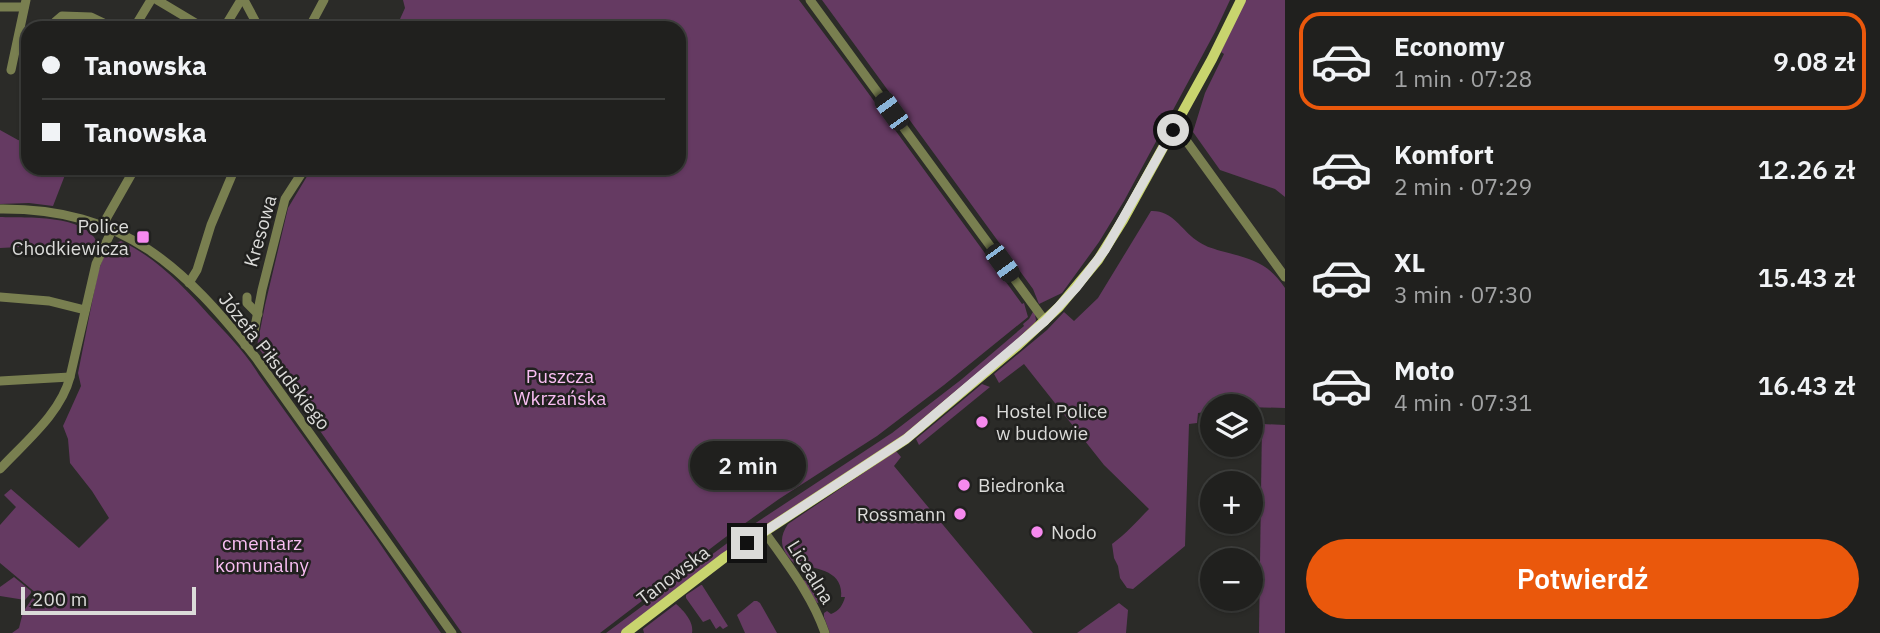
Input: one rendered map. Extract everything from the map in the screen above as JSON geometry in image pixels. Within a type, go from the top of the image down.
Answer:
[{"type":"main road","name":"Tanowska","points":[[626,633],[724,558],[906,439],[1045,321],[1076,288],[1105,250],[1212,60],[1241,0]]},
{"type":"street","points":[[138,21],[151,0]]},
{"type":"street","points":[[157,0],[192,21]]},
{"type":"street","points":[[228,21],[242,0],[255,21]]},
{"type":"street","points":[[313,21],[324,0]]},
{"type":"street","points":[[810,0],[1045,321]]},
{"type":"street","points":[[1,7],[25,4]]},
{"type":"street","points":[[56,21],[62,16],[91,17],[99,21]]},
{"type":"street","points":[[11,70],[21,23]]},
{"type":"street","points":[[1173,130],[1185,139],[1285,277]]},
{"type":"street","points":[[0,469],[57,407],[64,395],[107,228],[132,175]]},
{"type":"street","points":[[189,283],[197,270],[211,225],[232,175]]},
{"type":"street","name":"Kresowa","points":[[245,345],[253,337],[285,199],[300,175]]},
{"type":"street","name":"Józefa Piłsudskiego","points":[[0,209],[53,213],[107,228],[155,253],[189,283],[245,345],[286,399],[452,633]]},
{"type":"street","points":[[0,297],[49,301],[85,310]]},
{"type":"street","points":[[247,297],[247,303],[258,314]]},
{"type":"street","points":[[0,381],[70,377]]},
{"type":"street","name":"Licealna","points":[[764,531],[804,589],[817,611],[825,633]]},
{"type":"green space","name":"Puszcza Wkrzańska","points":[[403,0],[799,0],[1022,304],[1024,303],[1028,317],[877,436],[779,499],[600,633],[462,633],[257,346],[288,208],[308,175],[686,175],[686,21],[399,21],[405,8]]},
{"type":"green space","points":[[822,0],[1230,0],[1124,201],[1099,242],[1062,293],[1039,304],[1033,289]]},
{"type":"green space","points":[[1245,0],[1285,0],[1285,197],[1275,189],[1220,170],[1193,132],[1205,93],[1224,54],[1221,52]]},
{"type":"green space","points":[[0,130],[21,141],[21,175],[65,175],[53,206],[0,204]]},
{"type":"green space","points":[[1151,211],[1171,217],[1205,245],[1249,259],[1264,267],[1285,288],[1285,408],[1263,407],[1263,394],[1200,394],[1197,423],[1189,424],[1185,546],[1133,589],[1127,588],[1120,578],[1112,544],[1149,509],[1104,465],[1024,364],[999,383],[994,374],[1047,330],[1064,312],[1074,321],[1098,298]]},
{"type":"green space","points":[[0,217],[68,222],[80,226],[97,242],[89,249],[39,246],[0,248]]},
{"type":"green space","name":"cmentarz komunalny","points":[[121,241],[169,274],[242,351],[441,633],[12,633],[19,628],[23,612],[36,593],[0,563],[0,525],[16,507],[4,495],[11,489],[79,548],[109,518],[70,463],[68,439],[63,426],[81,386],[78,373],[98,272],[106,250]]},
{"type":"green space","points":[[1034,310],[1034,327],[898,442],[621,633],[606,633],[745,530],[892,433],[962,379],[1024,326]]},
{"type":"green space","points":[[982,384],[990,387],[919,445],[916,439]]},
{"type":"green space","points":[[1263,424],[1285,425],[1285,633],[1259,633],[1259,611],[1263,611]]},
{"type":"green space","points":[[896,451],[901,457],[894,466],[1033,633],[830,633],[824,613],[827,611],[831,614],[836,611],[845,597],[841,597],[838,581],[827,572],[795,564],[782,546],[783,535],[788,524]]},
{"type":"green space","points":[[14,577],[31,591],[25,600],[0,596],[0,587]]},
{"type":"green space","points":[[803,581],[824,586],[828,592],[826,600],[817,603]]},
{"type":"green space","points":[[701,585],[728,626],[723,629],[720,626],[716,629],[710,619],[703,622],[686,598],[686,595]]},
{"type":"green space","points":[[754,601],[760,603],[777,633],[745,633],[737,615]]},
{"type":"green space","points":[[1119,603],[1128,610],[1126,633],[1077,633]]},
{"type":"green space","points":[[676,604],[690,621],[692,633],[644,633],[643,629]]},
{"type":"place","name":"Police Chodkiewicza","points":[[143,237]]},
{"type":"place","name":"Hostel Police w budowie","points":[[982,422]]},
{"type":"place","name":"Biedronka","points":[[964,485]]},
{"type":"place","name":"Rossmann","points":[[960,514]]},
{"type":"place","name":"Nodo","points":[[1037,532]]},
{"type":"route","points":[[747,543],[906,439],[1045,321],[1076,288],[1105,250],[1173,130]]}]
